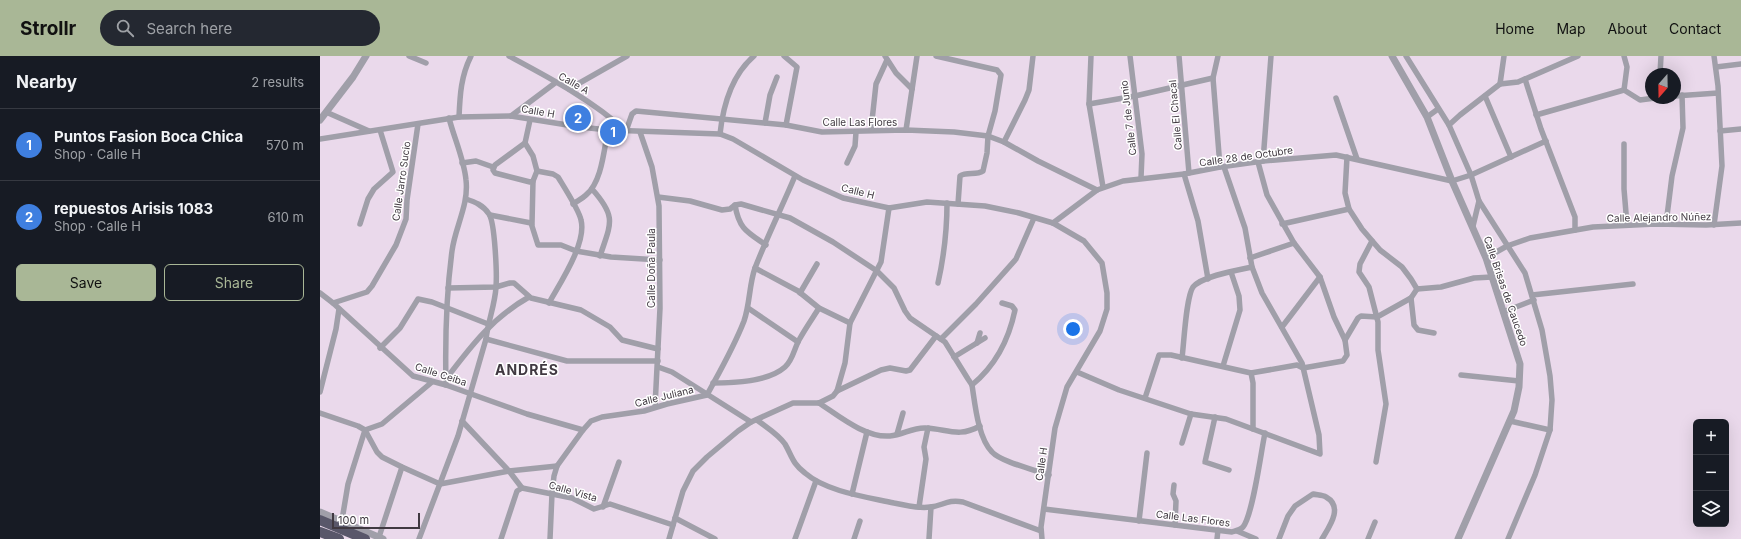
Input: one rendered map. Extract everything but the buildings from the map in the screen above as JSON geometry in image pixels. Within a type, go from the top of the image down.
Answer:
[{"type":"highway","points":[[320,520],[365,539]]},
{"type":"highway","points":[[320,532],[339,539]]},
{"type":"street","points":[[320,120],[354,77],[366,56]]},
{"type":"street","points":[[409,56],[426,63]]},
{"type":"street","points":[[459,117],[460,90],[464,70],[471,56]]},
{"type":"street","points":[[569,89],[627,56]]},
{"type":"street","points":[[720,134],[722,119],[733,83],[749,60],[754,56]]},
{"type":"street","points":[[784,56],[797,67],[786,125]]},
{"type":"street","points":[[906,130],[917,56]]},
{"type":"street","points":[[936,56],[997,70],[1001,75],[995,111],[988,136],[987,153],[983,171],[979,173],[965,173],[960,176],[958,204]]},
{"type":"street","points":[[1004,142],[1029,90],[1033,56]]},
{"type":"street","points":[[1091,56],[1089,104],[1103,187]]},
{"type":"street","name":"Calle 7 de Junio","points":[[1130,56],[1142,154],[1141,178]]},
{"type":"street","name":"Calle El Chacal","points":[[1179,56],[1187,174],[1198,220],[1208,279]]},
{"type":"street","points":[[1077,372],[1191,414],[1226,419],[1320,454],[1319,435],[1302,363],[1282,327],[1276,320],[1262,293],[1252,267],[1245,228],[1222,167],[1213,78],[1218,56]]},
{"type":"street","points":[[1145,398],[1159,355],[1171,355],[1251,373],[1297,365],[1303,368],[1343,360],[1346,355],[1345,340],[1334,317],[1320,277],[1294,243],[1267,195],[1260,161],[1271,56]]},
{"type":"street","name":"Calle Brisas de Caucedo","points":[[1393,56],[1427,116],[1452,181],[1473,226],[1486,258],[1520,364],[1514,411],[1458,539]]},
{"type":"street","points":[[1406,56],[1449,125],[1471,175],[1478,201],[1525,273],[1542,330],[1550,376],[1552,400],[1550,430],[1535,475],[1508,539]]},
{"type":"street","points":[[1500,84],[1504,56]]},
{"type":"street","points":[[1449,125],[1500,84],[1518,82],[1578,56]]},
{"type":"street","points":[[1624,56],[1627,67],[1624,90]]},
{"type":"street","points":[[1660,68],[1661,56]]},
{"type":"street","points":[[1714,56],[1718,93],[1722,166],[1714,225]]},
{"type":"street","name":"Calle A","points":[[512,57],[555,83],[569,89],[608,114],[626,131]]},
{"type":"street","points":[[886,58],[896,73],[912,88]]},
{"type":"street","points":[[871,130],[876,84],[886,58]]},
{"type":"street","points":[[1716,67],[1741,64]]},
{"type":"street","points":[[765,123],[770,95],[776,77]]},
{"type":"street","points":[[1089,104],[1135,96],[1213,78]]},
{"type":"street","points":[[1525,79],[1536,115],[1575,217],[1575,230]]},
{"type":"street","points":[[511,116],[555,83]]},
{"type":"street","points":[[1536,115],[1624,90],[1640,100],[1645,99]]},
{"type":"street","points":[[1666,224],[1672,176],[1683,128],[1682,95],[1718,93]]},
{"type":"street","points":[[1485,96],[1511,157]]},
{"type":"street","points":[[1336,98],[1357,159]]},
{"type":"street","points":[[1427,116],[1438,109]]},
{"type":"street","name":"Calle Las Flores","points":[[626,131],[632,114],[636,111],[786,125],[822,132],[906,130],[954,132],[988,136],[1004,142],[1096,190]]},
{"type":"street","points":[[326,112],[369,131]]},
{"type":"street","name":"Calle H","points":[[320,139],[449,118],[511,116],[530,120],[608,130],[720,134],[733,139],[795,176],[843,198],[889,208],[928,202],[985,206],[1053,223],[1084,240],[1102,263],[1107,293],[1107,309],[1100,331],[1067,387],[1063,401],[1056,428],[1041,531],[1042,539]]},
{"type":"street","points":[[446,382],[446,307],[448,288],[455,235],[466,198],[466,179],[449,118]]},
{"type":"street","points":[[493,167],[525,143],[530,120]]},
{"type":"street","name":"Calle Jarro Sucio","points":[[333,303],[367,292],[396,245],[406,219],[407,200],[418,124]]},
{"type":"street","points":[[1720,131],[1741,129]]},
{"type":"street","points":[[360,224],[368,199],[374,189],[393,172],[380,130]]},
{"type":"street","points":[[573,204],[587,195],[592,189],[602,164],[608,130]]},
{"type":"street","name":"Calle Doña Paula","points":[[640,132],[652,167],[658,197],[660,260],[658,364],[655,407]]},
{"type":"street","points":[[847,163],[854,146],[856,132]]},
{"type":"street","points":[[1452,181],[1471,175],[1546,141]]},
{"type":"street","points":[[525,143],[533,156],[537,171],[533,181],[532,224],[538,245],[561,245],[576,251],[600,256],[660,260]]},
{"type":"street","points":[[1624,144],[1624,189],[1627,225]]},
{"type":"street","name":"Calle 28 de Octubre","points":[[1053,223],[1096,190],[1123,181],[1187,174],[1260,161],[1336,155],[1452,181]]},
{"type":"street","points":[[1346,157],[1346,193],[1349,209],[1380,250],[1402,267],[1412,279],[1417,290]]},
{"type":"street","points":[[462,162],[476,161],[493,167]]},
{"type":"street","points":[[493,167],[494,173],[530,182],[533,181]]},
{"type":"street","points":[[537,171],[553,174],[558,177],[581,219],[582,228],[580,241],[576,251],[549,303]]},
{"type":"street","name":"Calle Juliana","points":[[550,539],[552,494],[557,466],[583,430],[596,419],[644,411],[707,395],[744,321],[748,308],[750,284],[795,176]]},
{"type":"street","points":[[592,189],[608,208],[610,218],[609,230],[600,256]]},
{"type":"street","points":[[658,197],[690,201],[722,210],[730,209],[735,205],[741,204],[779,214],[790,218],[833,242],[877,271],[894,288],[910,318],[945,342],[972,385],[980,426],[986,446],[992,454],[1002,459],[1049,475]]},
{"type":"street","points":[[419,539],[440,484],[471,393],[486,339],[496,287],[494,233],[490,215],[484,207],[466,198]]},
{"type":"street","points":[[1473,226],[1478,201]]},
{"type":"street","points":[[938,283],[943,264],[947,231],[947,203]]},
{"type":"street","points":[[735,205],[737,217],[742,226],[766,245]]},
{"type":"street","points":[[669,539],[683,491],[693,471],[738,431],[754,421],[793,403],[819,403],[833,396],[837,391],[845,363],[850,323],[881,262],[889,208]]},
{"type":"street","points":[[1282,224],[1349,209]]},
{"type":"street","points":[[490,215],[532,224]]},
{"type":"street","points":[[837,391],[881,370],[890,368],[906,371],[910,370],[939,338],[976,304],[1016,259],[1034,218]]},
{"type":"street","name":"Calle Alejandro Núñez","points":[[1486,258],[1507,246],[1530,238],[1575,230],[1627,225],[1714,225],[1741,223]]},
{"type":"street","points":[[1372,241],[1360,264],[1359,272],[1368,287],[1377,317],[1378,350],[1386,404],[1376,462]]},
{"type":"street","points":[[1250,258],[1294,243]]},
{"type":"street","points":[[800,293],[817,264]]},
{"type":"street","points":[[1182,358],[1191,292],[1194,286],[1208,279],[1252,267]]},
{"type":"street","points":[[756,268],[800,293],[818,308],[850,323]]},
{"type":"street","points":[[1223,366],[1240,310],[1239,296],[1231,272]]},
{"type":"street","points":[[1282,327],[1320,277]]},
{"type":"street","points":[[1345,340],[1358,318],[1361,316],[1377,317],[1411,298],[1417,290],[1441,287],[1474,278],[1492,277]]},
{"type":"street","points":[[448,288],[496,287],[514,283],[529,297],[581,310],[610,327],[622,340],[658,349]]},
{"type":"street","points":[[1503,312],[1533,298],[1633,284]]},
{"type":"street","name":"Calle Ceiba","points":[[320,293],[413,376],[432,382],[446,382],[527,414],[583,430]]},
{"type":"street","points":[[446,382],[478,337],[488,326],[509,309],[529,297]]},
{"type":"street","points":[[1411,298],[1414,325],[1418,330],[1434,333]]},
{"type":"street","points":[[380,348],[400,328],[418,299],[446,307],[488,326]]},
{"type":"street","points":[[972,385],[989,368],[1004,344],[1015,310],[1012,306],[1002,303]]},
{"type":"street","points":[[748,308],[798,342]]},
{"type":"street","points":[[713,383],[743,383],[774,374],[785,367],[818,308]]},
{"type":"street","points":[[320,392],[336,329],[339,309]]},
{"type":"street","points":[[977,343],[980,333]]},
{"type":"street","points":[[954,357],[984,338]]},
{"type":"street","points":[[486,339],[567,361],[658,364],[707,395],[771,430],[784,443],[792,459],[804,473],[816,481],[852,494],[919,507],[932,507],[949,501],[962,502],[1041,531]]},
{"type":"street","points":[[1251,373],[1253,383],[1253,428]]},
{"type":"street","points":[[1461,375],[1519,381]]},
{"type":"street","points":[[365,430],[382,424],[432,382]]},
{"type":"street","points":[[819,403],[867,432],[885,435],[897,434],[916,428],[928,428],[951,433],[964,432],[980,426]]},
{"type":"street","points":[[897,434],[903,413]]},
{"type":"street","points":[[320,414],[358,426],[365,430],[382,457],[402,468],[440,484],[509,471],[557,466]]},
{"type":"street","points":[[1182,444],[1191,414]]},
{"type":"street","points":[[1215,417],[1205,462],[1229,470]]},
{"type":"street","points":[[462,421],[509,471],[522,488],[517,491],[501,539]]},
{"type":"street","points":[[1510,421],[1550,430]]},
{"type":"street","points":[[919,507],[926,459],[924,446],[928,428]]},
{"type":"street","points":[[342,520],[348,484],[365,430]]},
{"type":"street","points":[[852,494],[867,432]]},
{"type":"street","name":"Calle Las Flores","points":[[1044,509],[1237,531],[1243,527],[1251,507],[1265,433]]},
{"type":"street","points":[[1139,521],[1146,453]]},
{"type":"street","points":[[603,507],[619,462]]},
{"type":"street","points":[[320,512],[342,520],[381,538],[402,468]]},
{"type":"street","points":[[794,539],[816,481]]},
{"type":"street","points":[[1174,485],[1175,525]]},
{"type":"street","name":"Calle Vista","points":[[522,488],[572,498],[594,509],[610,504],[673,526]]},
{"type":"street","points":[[1279,539],[1288,516],[1295,506],[1313,494],[1326,497],[1335,506],[1335,514],[1322,539]]},
{"type":"street","points":[[929,539],[932,507]]},
{"type":"street","points":[[675,518],[715,539]]},
{"type":"street","points":[[854,539],[860,521]]},
{"type":"street","points":[[1368,539],[1375,522]]},
{"type":"street","points":[[1217,539],[1218,530]]},
{"type":"street","points":[[1237,531],[1256,539]]},
{"type":"place","name":"repuestos Arisis 1083","points":[[578,118]]},
{"type":"place","name":"Puntos Fasion Boca Chica","points":[[613,132]]},
{"type":"district","name":"ANDRÉS","points":[[527,370]]}]
